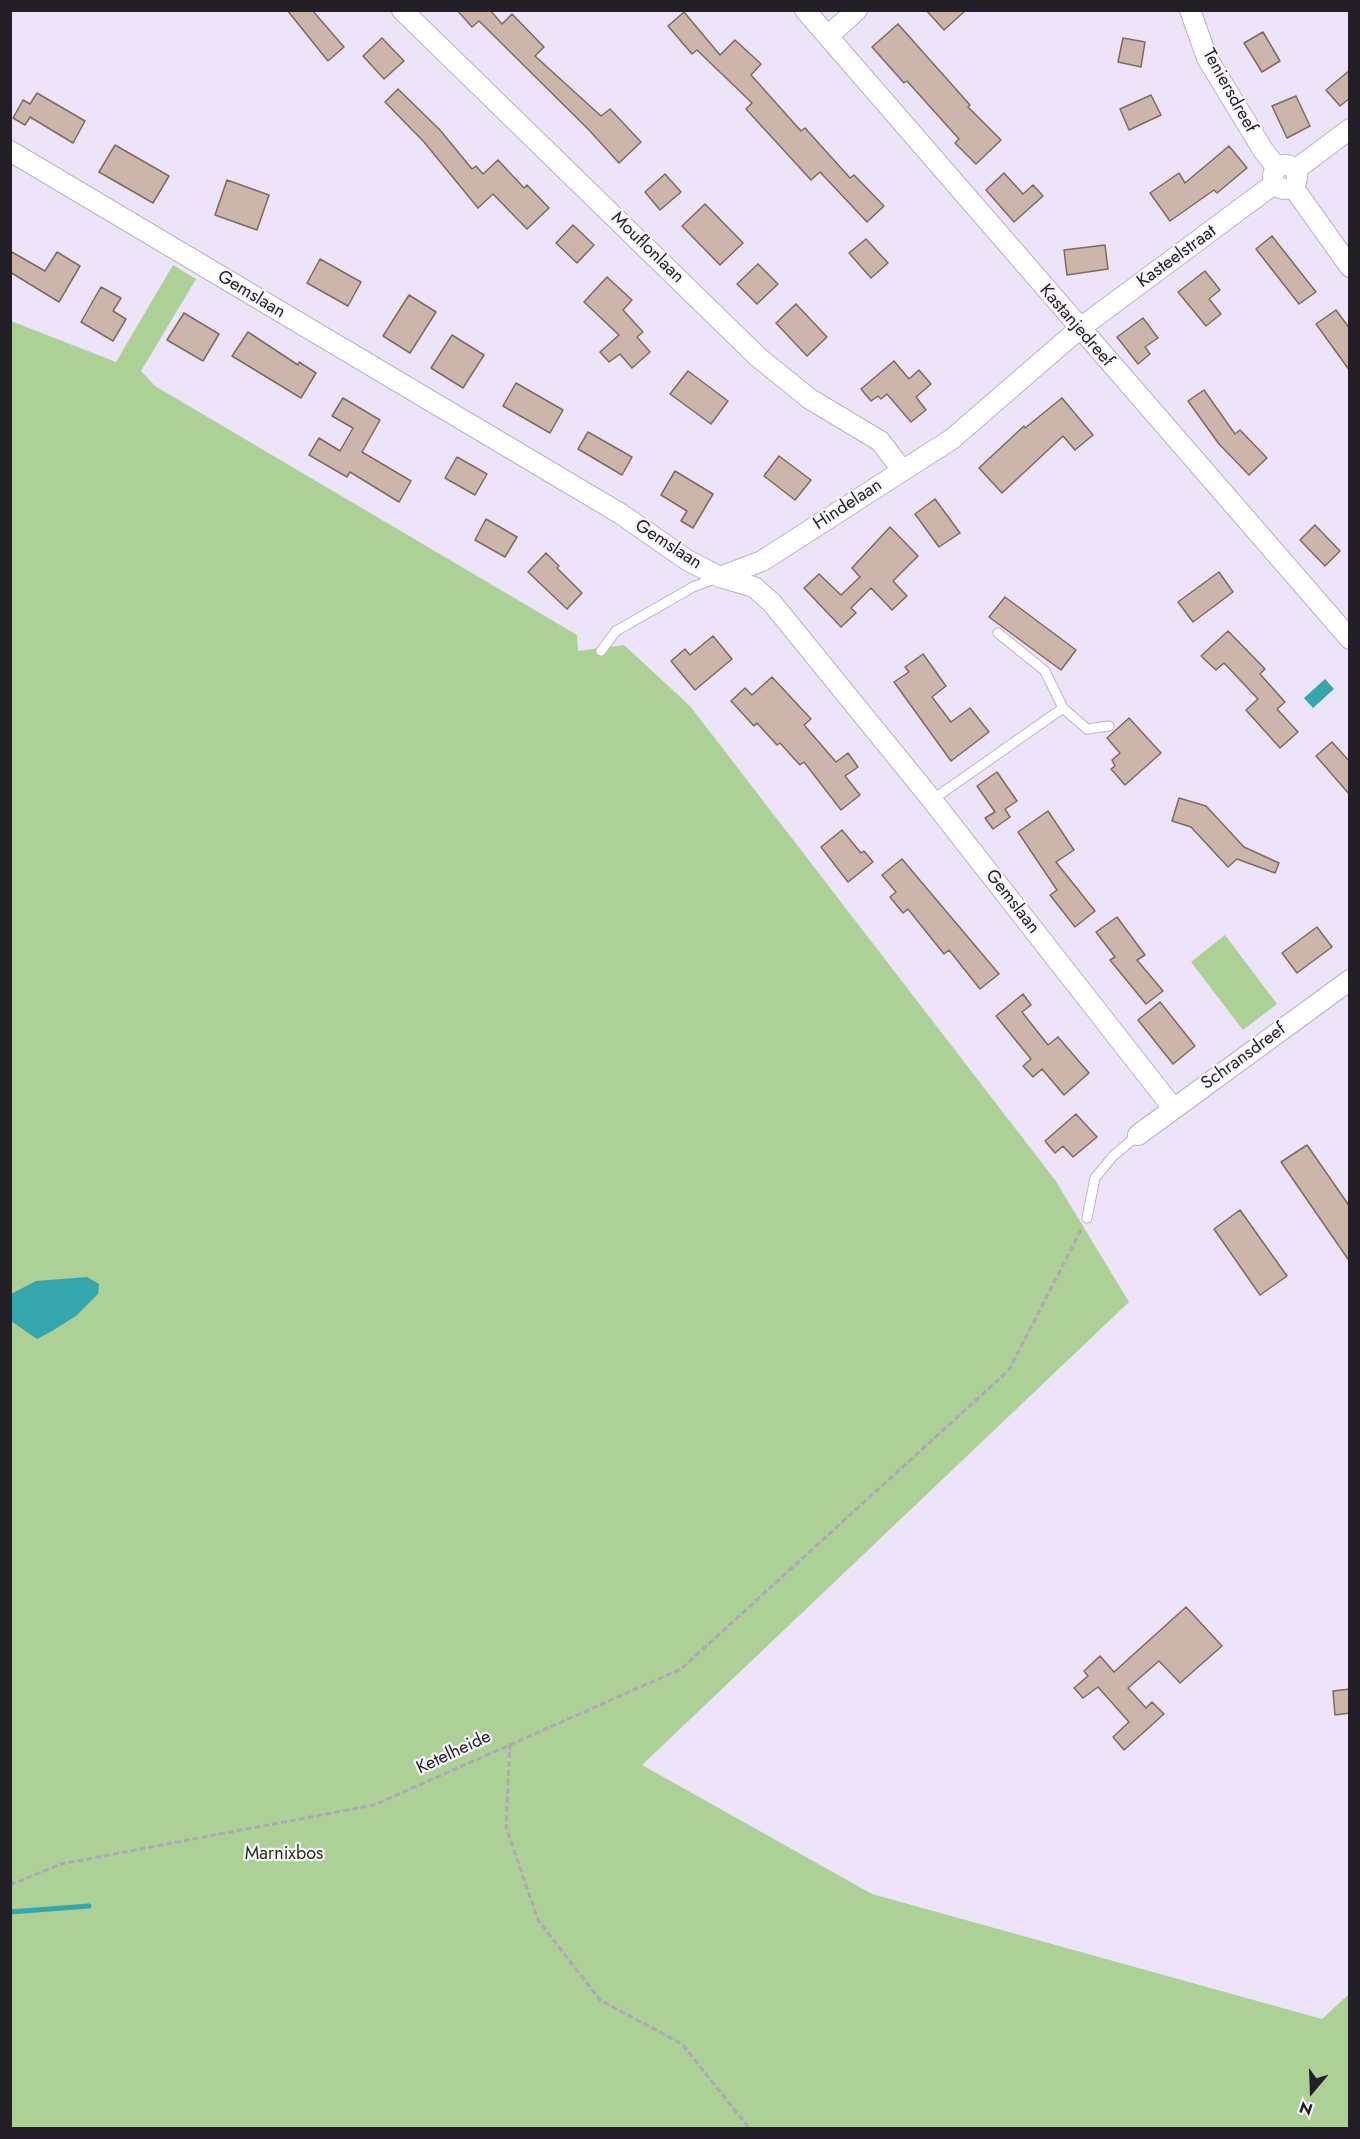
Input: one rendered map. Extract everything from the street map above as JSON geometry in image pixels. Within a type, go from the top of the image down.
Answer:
[{"type":"street","name":"Mouflonlaan","points":[[402,10],[758,357],[810,399],[880,441],[902,470]]},
{"type":"street","name":"Kastanjedreef","points":[[805,10],[1079,329],[1350,639]]},
{"type":"street","points":[[828,36],[857,10]]},
{"type":"street","name":"Teniersdreef","points":[[1190,10],[1208,57],[1263,150],[1350,267]]},
{"type":"street","name":"Kasteelstraat","points":[[1079,329],[1350,129]]},
{"type":"street","name":"Gemslaan","points":[[10,151],[621,514],[687,560],[720,577],[754,587],[772,603],[932,800],[1173,1108]]},
{"type":"street","name":"Hindelaan","points":[[720,577],[762,561],[952,439],[1079,329]]},
{"type":"street","name":"Schransdreef","points":[[1138,1135],[1350,980]]},
{"type":"lane","name":"Hindelaan","points":[[601,651],[616,632],[693,587],[720,577]]},
{"type":"lane","points":[[998,633],[1045,671],[1063,708],[1087,729],[1109,726]]},
{"type":"lane","points":[[932,800],[1063,708]]},
{"type":"lane","points":[[1087,1218],[1095,1178],[1113,1156],[1138,1135]]},
{"type":"path","points":[[510,1743],[681,1669],[690,1661],[1009,1370],[1087,1218]]},
{"type":"path","name":"Ketelheide","points":[[10,1885],[61,1864],[374,1805],[510,1743],[506,1827],[538,1920],[600,2001],[682,2044],[749,2128]]},
{"type":"green space","name":"Marnixbos","points":[[173,265],[196,279],[141,371],[155,386],[577,635],[578,651],[624,645],[690,706],[1055,1180],[1129,1302],[642,1765],[872,1894],[1322,2019],[1349,1994],[1349,2128],[11,2128],[11,321],[116,362]]},
{"type":"green space","points":[[1225,935],[1277,1004],[1243,1030],[1191,962]]},
{"type":"water","points":[[1325,679],[1334,689],[1313,708],[1304,698]]},
{"type":"water","points":[[87,1277],[99,1284],[98,1294],[76,1316],[52,1331],[37,1339],[11,1321],[11,1294],[36,1281]]},
{"type":"building","points":[[287,10],[312,10],[344,47],[328,61]]},
{"type":"building","points":[[457,10],[490,10],[502,24],[512,14],[544,47],[535,56],[601,116],[610,109],[641,142],[619,163],[479,21],[472,27]]},
{"type":"building","points":[[926,10],[966,10],[944,30]]},
{"type":"building","points":[[684,12],[720,55],[735,40],[761,64],[751,75],[801,131],[805,128],[850,178],[854,175],[884,206],[867,222],[820,172],[811,180],[746,109],[752,103],[697,50],[692,54],[668,26]]},
{"type":"building","points":[[898,24],[970,105],[968,107],[1001,140],[976,164],[955,143],[959,139],[907,81],[904,83],[872,47]]},
{"type":"building","points":[[1263,32],[1280,61],[1262,72],[1244,43]]},
{"type":"building","points":[[382,38],[404,61],[384,79],[363,56]]},
{"type":"building","points":[[1123,38],[1145,42],[1141,67],[1118,62]]},
{"type":"building","points":[[1350,70],[1350,98],[1340,106],[1326,90]]},
{"type":"building","points":[[398,89],[440,130],[472,169],[476,166],[483,174],[498,160],[524,188],[527,185],[549,208],[527,229],[493,194],[478,208],[424,142],[385,102]]},
{"type":"building","points":[[37,93],[85,121],[73,143],[30,117],[25,125],[13,118],[23,100],[30,104]]},
{"type":"building","points":[[1151,95],[1161,115],[1129,130],[1120,109]]},
{"type":"building","points":[[1296,96],[1310,126],[1287,138],[1272,106]]},
{"type":"building","points":[[115,145],[169,176],[153,203],[99,172]]},
{"type":"building","points":[[1229,146],[1247,168],[1217,193],[1214,190],[1170,221],[1150,193],[1179,173],[1185,183]]},
{"type":"building","points":[[1004,173],[1023,194],[1033,185],[1043,196],[1014,222],[986,190]]},
{"type":"building","points":[[665,174],[681,192],[660,210],[645,192]]},
{"type":"building","points":[[227,180],[269,195],[257,230],[215,215]]},
{"type":"building","points":[[705,204],[743,243],[720,265],[682,226]]},
{"type":"building","points":[[573,225],[594,245],[577,263],[556,243]]},
{"type":"building","points":[[1272,236],[1316,292],[1299,304],[1256,249]]},
{"type":"building","points":[[866,239],[888,263],[871,278],[849,253]]},
{"type":"building","points":[[1105,245],[1108,269],[1067,275],[1064,250]]},
{"type":"building","points":[[10,251],[45,271],[57,252],[80,266],[59,302],[10,272]]},
{"type":"building","points":[[320,259],[361,282],[348,306],[307,283]]},
{"type":"building","points":[[758,264],[778,284],[757,304],[737,284]]},
{"type":"building","points":[[1205,271],[1220,290],[1209,299],[1221,314],[1206,326],[1178,292]]},
{"type":"building","points":[[607,277],[632,300],[623,310],[643,332],[637,337],[650,352],[632,368],[620,354],[609,362],[600,352],[619,335],[584,302]]},
{"type":"building","points":[[101,287],[121,298],[113,311],[126,319],[113,341],[81,322]]},
{"type":"building","points":[[409,295],[436,312],[410,353],[383,336]]},
{"type":"building","points":[[796,304],[827,337],[807,356],[776,323]]},
{"type":"building","points":[[1336,310],[1350,329],[1350,371],[1316,324]]},
{"type":"building","points":[[184,313],[219,334],[203,361],[167,340]]},
{"type":"building","points":[[1143,318],[1158,338],[1145,347],[1150,354],[1138,364],[1117,337]]},
{"type":"building","points":[[248,332],[298,365],[299,362],[316,373],[301,398],[232,356]]},
{"type":"building","points":[[452,335],[484,355],[463,388],[431,368]]},
{"type":"building","points":[[894,361],[909,379],[919,370],[931,384],[916,397],[926,410],[911,422],[887,394],[881,399],[878,396],[871,401],[861,389]]},
{"type":"building","points":[[688,371],[728,401],[711,424],[670,394]]},
{"type":"building","points":[[516,383],[563,410],[550,433],[503,406]]},
{"type":"building","points":[[1204,390],[1235,434],[1240,430],[1267,458],[1249,475],[1219,444],[1188,401]]},
{"type":"building","points":[[343,398],[380,420],[362,452],[411,481],[399,502],[350,472],[347,477],[309,455],[319,438],[340,451],[353,428],[332,416]]},
{"type":"building","points":[[1062,398],[1093,435],[1075,450],[1063,436],[1002,493],[979,468],[1024,426],[1025,428]]},
{"type":"building","points":[[588,432],[632,457],[622,475],[578,449]]},
{"type":"building","points":[[779,456],[811,480],[795,500],[764,476]]},
{"type":"building","points":[[457,457],[487,474],[475,495],[445,478]]},
{"type":"building","points":[[675,471],[713,494],[693,528],[681,521],[687,511],[661,495]]},
{"type":"building","points":[[935,499],[960,533],[939,547],[915,514]]},
{"type":"building","points":[[486,519],[517,537],[505,557],[475,540]]},
{"type":"building","points":[[1315,525],[1340,551],[1325,566],[1300,540]]},
{"type":"building","points":[[890,527],[918,556],[893,581],[907,596],[892,610],[871,588],[851,608],[856,613],[841,627],[804,588],[819,574],[841,595],[860,577],[852,568]]},
{"type":"building","points":[[546,553],[559,566],[557,568],[582,593],[567,609],[528,572]]},
{"type":"building","points":[[1219,572],[1233,592],[1193,622],[1178,602]]},
{"type":"building","points":[[1005,597],[1076,650],[1061,670],[989,617]]},
{"type":"building","points":[[1228,631],[1265,669],[1260,674],[1285,702],[1277,709],[1298,732],[1280,748],[1246,710],[1258,699],[1224,663],[1216,670],[1201,656]]},
{"type":"building","points":[[713,636],[732,659],[695,690],[671,661],[685,649],[690,655]]},
{"type":"building","points":[[923,654],[946,686],[932,697],[951,722],[970,708],[989,732],[951,761],[894,682],[909,672],[905,667]]},
{"type":"building","points":[[772,677],[811,719],[804,725],[836,762],[848,753],[858,767],[845,776],[860,795],[841,810],[804,762],[800,765],[757,723],[754,726],[731,701],[745,688],[752,695]]},
{"type":"building","points":[[1129,718],[1161,753],[1125,785],[1111,769],[1115,766],[1112,760],[1120,753],[1107,738]]},
{"type":"building","points":[[1332,742],[1350,762],[1350,795],[1316,756]]},
{"type":"building","points":[[997,772],[1017,801],[1005,809],[1010,817],[993,829],[985,818],[995,812],[977,786]]},
{"type":"building","points":[[1179,798],[1206,806],[1244,847],[1279,863],[1275,873],[1237,859],[1228,867],[1191,827],[1172,821]]},
{"type":"building","points":[[1048,811],[1074,850],[1056,862],[1095,911],[1075,927],[1050,895],[1057,890],[1018,832]]},
{"type":"building","points":[[842,830],[861,853],[864,851],[873,862],[848,882],[821,847]]},
{"type":"building","points":[[902,859],[999,974],[980,989],[949,950],[944,954],[908,909],[903,913],[890,897],[896,892],[882,875]]},
{"type":"building","points":[[1117,917],[1145,955],[1137,960],[1163,991],[1146,1004],[1110,960],[1115,957],[1096,932]]},
{"type":"building","points":[[1317,927],[1332,947],[1297,973],[1282,953]]},
{"type":"building","points":[[1023,994],[1031,1005],[1022,1012],[1048,1045],[1058,1037],[1089,1073],[1064,1095],[1042,1069],[1033,1077],[1023,1066],[1031,1059],[996,1016]]},
{"type":"building","points":[[1160,1002],[1195,1046],[1173,1064],[1138,1020]]},
{"type":"building","points":[[1076,1114],[1097,1137],[1073,1157],[1063,1146],[1055,1153],[1045,1141]]},
{"type":"building","points":[[1307,1145],[1350,1207],[1350,1262],[1281,1162]]},
{"type":"building","points":[[1240,1210],[1287,1276],[1260,1295],[1214,1229]]},
{"type":"building","points":[[1186,1607],[1222,1646],[1180,1683],[1159,1661],[1128,1688],[1146,1708],[1152,1702],[1164,1714],[1124,1750],[1113,1737],[1129,1722],[1098,1687],[1083,1698],[1074,1688],[1088,1676],[1084,1671],[1100,1656],[1114,1672]]},
{"type":"building","points":[[1350,1689],[1350,1713],[1335,1715],[1333,1691]]},
{"type":"waterway","points":[[10,1912],[89,1906]]}]
